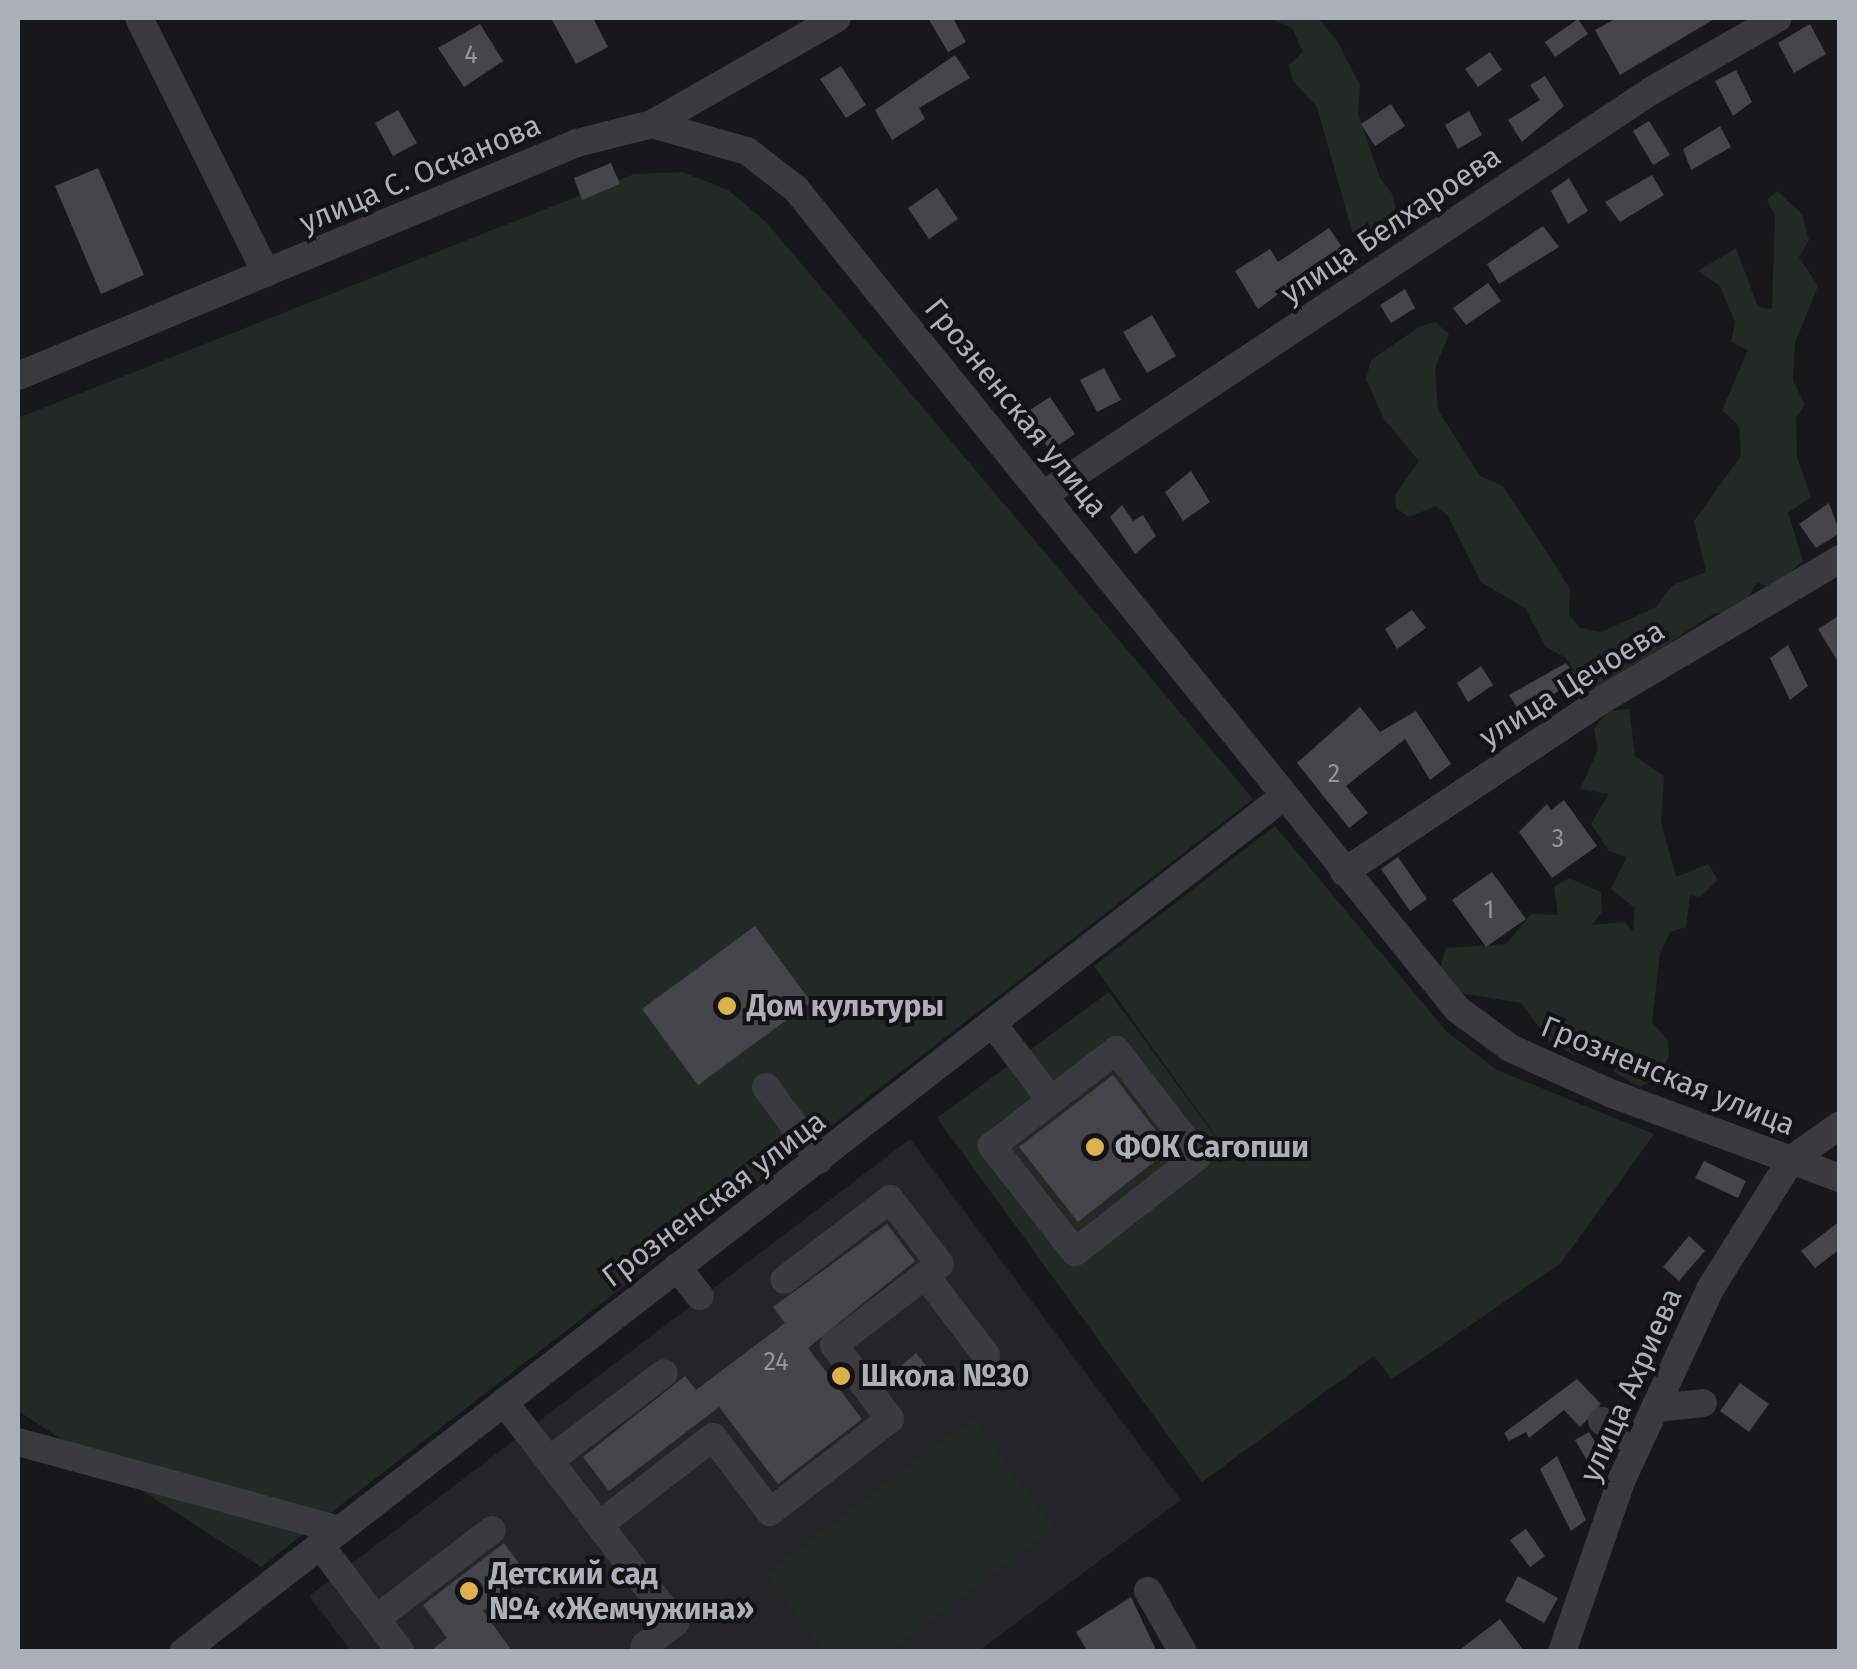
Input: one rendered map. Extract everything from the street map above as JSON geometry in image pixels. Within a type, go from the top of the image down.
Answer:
[{"type":"street","points":[[138,18],[266,273]]},
{"type":"street","name":"улица С. Осканова","points":[[18,376],[577,144],[652,124],[837,18]]},
{"type":"street","name":"улица Белхароева","points":[[1045,494],[1651,91],[1778,18]]},
{"type":"street","name":"Грозненская улица","points":[[652,124],[747,151],[796,189],[1045,494],[1413,963],[1510,1048],[1840,1178]]},
{"type":"street","name":"улица Цечоева","points":[[1344,872],[1600,701],[1840,559]]},
{"type":"street","name":"Грозненская улица","points":[[183,1652],[1284,796]]},
{"type":"street","points":[[993,1024],[1051,1100]]},
{"type":"street","points":[[1116,1050],[1198,1156],[1075,1252],[992,1146],[1051,1100],[1116,1050]]},
{"type":"street","points":[[766,1087],[819,1160]]},
{"type":"street","points":[[1791,1160],[1840,1124]]},
{"type":"street","name":"улица Ахриева","points":[[1567,1648],[1638,1445],[1710,1290],[1791,1160]]},
{"type":"street","points":[[600,1525],[714,1437],[770,1512],[890,1419],[834,1345],[940,1264],[890,1199],[784,1280]]},
{"type":"street","points":[[678,1267],[700,1296]]},
{"type":"street","points":[[925,1275],[986,1356]]},
{"type":"street","points":[[550,1460],[664,1373]]},
{"type":"street","points":[[504,1402],[675,1623],[645,1646]]},
{"type":"street","points":[[1655,1408],[1703,1404]]},
{"type":"street","points":[[1602,1422],[1638,1445]]},
{"type":"street","points":[[18,1442],[330,1538],[376,1620],[401,1652]]},
{"type":"street","points":[[376,1620],[492,1530]]},
{"type":"street","points":[[1148,1591],[1183,1652]]},
{"type":"shaded area","points":[[1268,18],[1318,18],[1337,41],[1360,85],[1358,114],[1380,178],[1393,195],[1398,224],[1386,236],[1354,238],[1317,107],[1293,81],[1289,65],[1303,52],[1292,28]]},
{"type":"shaded area","points":[[682,172],[728,190],[766,222],[1253,799],[261,1567],[18,1411],[18,418],[634,174]]},
{"type":"shaded area","points":[[1777,191],[1802,214],[1809,240],[1799,257],[1818,286],[1795,343],[1793,381],[1805,404],[1796,418],[1797,457],[1811,497],[1788,513],[1803,561],[1773,587],[1757,583],[1739,610],[1713,614],[1597,691],[1584,687],[1566,658],[1546,647],[1525,608],[1481,582],[1448,516],[1436,506],[1409,517],[1396,508],[1395,495],[1419,461],[1384,419],[1366,379],[1371,360],[1419,327],[1435,322],[1449,334],[1435,368],[1438,410],[1480,476],[1503,486],[1537,537],[1570,589],[1569,615],[1580,628],[1601,632],[1656,607],[1673,585],[1706,572],[1694,521],[1741,456],[1739,426],[1722,410],[1748,350],[1731,342],[1735,322],[1720,286],[1698,271],[1736,248],[1758,307],[1772,309],[1775,215],[1767,200]]},
{"type":"shaded area","points":[[1629,709],[1635,756],[1664,776],[1661,822],[1676,877],[1708,864],[1718,880],[1700,897],[1690,895],[1686,927],[1670,932],[1660,953],[1652,1022],[1668,1041],[1669,1056],[1659,1078],[1640,1087],[1614,1072],[1609,1041],[1599,1041],[1588,1057],[1572,1054],[1550,1042],[1521,1003],[1460,993],[1439,970],[1446,948],[1506,944],[1531,914],[1558,915],[1554,887],[1569,878],[1601,892],[1602,912],[1592,925],[1624,922],[1633,931],[1635,908],[1611,889],[1627,857],[1609,851],[1591,824],[1609,794],[1580,789],[1598,750],[1594,729],[1608,711]]},
{"type":"shaded area","points":[[1275,826],[1446,1031],[1497,1070],[1654,1134],[1561,1263],[1392,1379],[1374,1356],[1202,1482],[937,1118],[1109,992],[1246,1178],[1094,966]]},
{"type":"shaded area","name":"Школа №30","points":[[910,1139],[1181,1500],[979,1651],[351,1651],[309,1596]]},
{"type":"shaded area","points":[[972,1419],[1054,1528],[890,1651],[824,1651],[766,1574]]},
{"type":"building","points":[[551,18],[593,18],[608,47],[576,64]]},
{"type":"building","points":[[928,18],[953,18],[966,42],[948,52]]},
{"type":"building","points":[[1617,18],[1716,18],[1620,75],[1595,30]]},
{"type":"building","points":[[1578,19],[1588,34],[1555,57],[1545,42]]},
{"type":"building","points":[[480,24],[503,61],[464,87],[438,48]]},
{"type":"building","points":[[1810,24],[1826,54],[1794,73],[1778,43]]},
{"type":"building","points":[[1490,52],[1502,70],[1478,87],[1465,69]]},
{"type":"building","points":[[955,55],[970,78],[919,108],[925,119],[892,140],[875,110]]},
{"type":"building","points":[[841,66],[866,105],[846,118],[820,79]]},
{"type":"building","points":[[1736,70],[1752,102],[1733,116],[1715,81]]},
{"type":"building","points":[[1545,76],[1564,106],[1522,142],[1508,120],[1540,100],[1530,85]]},
{"type":"building","points":[[1391,104],[1405,126],[1375,146],[1361,124]]},
{"type":"building","points":[[398,110],[417,143],[393,156],[375,123]]},
{"type":"building","points":[[1469,111],[1482,135],[1458,149],[1445,125]]},
{"type":"building","points":[[1649,121],[1670,155],[1653,165],[1633,131]]},
{"type":"building","points":[[1720,126],[1731,147],[1691,170],[1683,149]]},
{"type":"building","points":[[611,163],[620,184],[582,200],[574,178]]},
{"type":"building","points":[[98,168],[144,275],[101,294],[55,186]]},
{"type":"building","points":[[1652,175],[1664,195],[1620,222],[1605,202]]},
{"type":"building","points":[[1569,178],[1588,211],[1568,224],[1551,191]]},
{"type":"building","points":[[937,188],[958,219],[929,239],[908,208]]},
{"type":"building","points":[[1543,226],[1559,247],[1499,284],[1487,264]]},
{"type":"building","points":[[1329,228],[1342,247],[1258,309],[1235,271],[1270,249],[1278,262]]},
{"type":"building","points":[[1488,283],[1501,301],[1466,325],[1453,308]]},
{"type":"building","points":[[1405,289],[1415,308],[1391,323],[1380,305]]},
{"type":"building","points":[[1152,315],[1176,356],[1147,373],[1123,332]]},
{"type":"building","points":[[1104,368],[1121,400],[1097,412],[1080,380]]},
{"type":"building","points":[[1050,397],[1075,434],[1050,451],[1025,413]]},
{"type":"building","points":[[1191,471],[1210,502],[1183,521],[1165,492]]},
{"type":"building","points":[[1829,503],[1840,533],[1816,548],[1799,524]]},
{"type":"building","points":[[1122,505],[1133,521],[1143,515],[1156,536],[1135,554],[1110,517]]},
{"type":"building","points":[[1412,610],[1426,628],[1397,649],[1385,629]]},
{"type":"building","points":[[1840,615],[1840,665],[1818,629]]},
{"type":"building","points":[[1788,645],[1808,686],[1790,700],[1770,658]]},
{"type":"building","points":[[1566,663],[1578,678],[1522,715],[1509,695]]},
{"type":"building","points":[[1481,666],[1493,685],[1468,702],[1457,683]]},
{"type":"building","points":[[1360,707],[1380,732],[1416,711],[1451,764],[1430,780],[1405,739],[1346,786],[1368,813],[1349,828],[1297,763]]},
{"type":"building","points":[[1564,800],[1597,846],[1552,878],[1519,832],[1547,804],[1551,810]]},
{"type":"building","points":[[1398,857],[1427,899],[1410,911],[1381,869]]},
{"type":"building","points":[[1492,872],[1526,919],[1486,947],[1452,900]]},
{"type":"building","name":"Дом культуры","points":[[755,926],[811,1002],[698,1085],[642,1009]]},
{"type":"building","name":"ФОК Сагопши","points":[[1113,1075],[1170,1149],[1078,1222],[1019,1147]]},
{"type":"building","points":[[1704,1161],[1746,1181],[1738,1198],[1695,1178]]},
{"type":"building","points":[[1840,1221],[1840,1249],[1815,1268],[1801,1251]]},
{"type":"building","points":[[887,1224],[915,1261],[808,1348],[862,1419],[778,1484],[719,1407],[609,1491],[583,1457],[685,1376],[696,1390],[785,1323],[773,1307]]},
{"type":"building","points":[[1689,1236],[1705,1251],[1679,1281],[1663,1267]]},
{"type":"building","points":[[916,1353],[935,1377],[921,1390],[901,1366]]},
{"type":"building","points":[[1577,1379],[1601,1404],[1580,1427],[1564,1410],[1529,1438],[1526,1432],[1509,1441],[1504,1433]]},
{"type":"building","points":[[1740,1383],[1769,1404],[1749,1432],[1720,1411]]},
{"type":"building","points":[[1589,1432],[1609,1465],[1601,1485],[1575,1440]]},
{"type":"building","points":[[1557,1456],[1586,1520],[1571,1531],[1540,1469]]},
{"type":"building","points":[[1526,1529],[1545,1556],[1530,1567],[1510,1540]]},
{"type":"building","name":"Детский сад №4 «Жемчужина»","points":[[504,1543],[529,1577],[483,1611],[513,1652],[429,1652],[447,1638],[423,1605]]},
{"type":"building","points":[[1518,1576],[1558,1598],[1544,1623],[1505,1601]]},
{"type":"building","points":[[1131,1597],[1157,1652],[1088,1652],[1076,1632]]},
{"type":"building","points":[[1500,1619],[1525,1652],[1457,1652]]},
{"type":"place","name":"Дом культуры","points":[[727,1006]]},
{"type":"place","name":"ФОК Сагопши","points":[[1095,1147]]},
{"type":"place","name":"Школа №30","points":[[841,1376]]},
{"type":"place","name":"Детский сад №4 «Жемчужина»","points":[[469,1591]]}]
